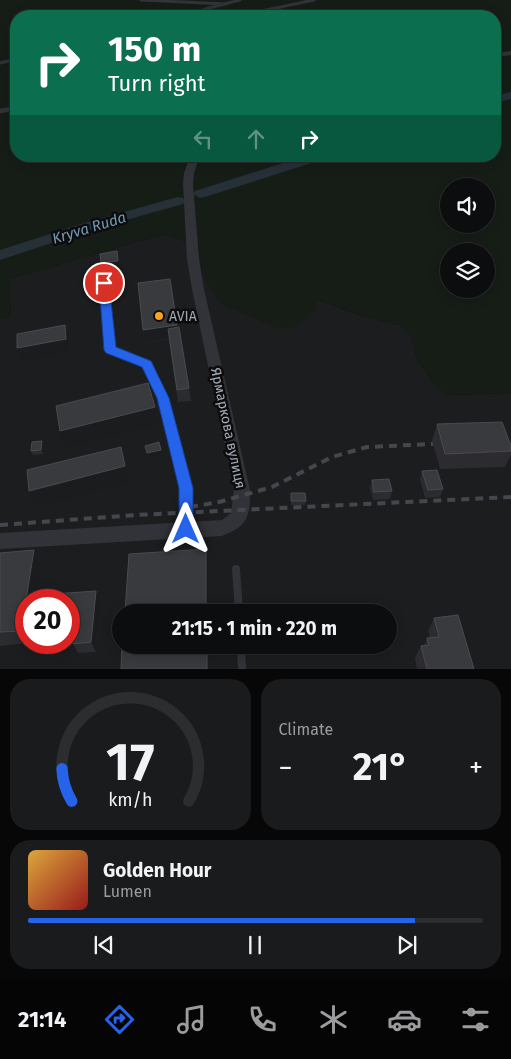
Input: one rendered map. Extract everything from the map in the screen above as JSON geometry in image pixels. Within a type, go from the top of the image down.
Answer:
[{"type":"street","name":"Ярмаркова вулиця","points":[[0,540],[222,528],[235,523],[241,513],[242,490],[198,289],[192,248],[188,173],[193,162]]},
{"type":"lane","points":[[141,0],[226,4]]},
{"type":"lane","points":[[203,10],[240,0]]},
{"type":"lane","points":[[266,10],[314,0]]},
{"type":"lane","points":[[104,283],[110,350],[146,364],[163,398],[186,488],[186,529]]},
{"type":"lane","points":[[236,570],[238,604]]},
{"type":"lane","points":[[241,654],[242,669]]},
{"type":"shaded area","points":[[0,0],[511,0],[511,393],[448,395],[432,381],[417,360],[411,335],[400,325],[362,316],[317,299],[315,312],[291,329],[274,327],[221,304],[203,276],[198,246],[164,234],[9,279],[11,317],[0,318]]},
{"type":"shaded area","points":[[164,234],[198,246],[203,276],[316,299],[362,316],[400,325],[411,335],[417,360],[432,381],[448,395],[511,393],[511,669],[0,669],[0,318],[11,317],[9,279]]},
{"type":"building","points":[[117,251],[118,261],[101,263],[100,254]]},
{"type":"building","name":"AVIA","points":[[170,279],[177,325],[143,330],[138,283]]},
{"type":"building","points":[[65,325],[66,339],[17,348],[17,334]]},
{"type":"building","points":[[179,327],[189,388],[177,390],[168,329]]},
{"type":"building","points":[[148,383],[155,407],[60,431],[56,406]]},
{"type":"building","points":[[502,422],[511,451],[445,454],[437,424]]},
{"type":"building","points":[[42,441],[41,450],[31,451],[32,442]]},
{"type":"building","points":[[159,442],[161,450],[147,453],[145,446]]},
{"type":"building","points":[[121,447],[125,466],[29,491],[27,470]]},
{"type":"building","points":[[437,470],[443,489],[428,490],[422,471]]},
{"type":"building","points":[[389,479],[392,491],[374,492],[372,480]]},
{"type":"building","points":[[291,493],[305,493],[306,501],[291,501]]},
{"type":"building","points":[[206,549],[206,604],[126,604],[129,554]]},
{"type":"building","points":[[34,550],[28,589],[15,589],[15,631],[0,632],[0,553]]},
{"type":"building","points":[[96,591],[91,642],[80,643],[80,592]]},
{"type":"building","points":[[458,615],[474,669],[427,669],[421,646],[429,645],[427,638],[439,637],[434,618]]},
{"type":"building","points":[[122,654],[207,654],[207,669],[121,669]]},
{"type":"waterway","name":"Kryva Ruda","points":[[501,98],[511,95]]},
{"type":"waterway","name":"Kryva Ruda","points":[[200,194],[300,162]]},
{"type":"waterway","name":"Kryva Ruda","points":[[0,255],[89,226],[178,201]]},
{"type":"railway","points":[[190,507],[219,502],[272,487],[332,457],[367,447],[433,444]]},
{"type":"railway","points":[[0,525],[136,515],[511,497]]},
{"type":"place","name":"AVIA","points":[[159,316]]},
{"type":"route","points":[[104,283],[110,350],[146,364],[163,398],[186,488],[186,529]]}]
